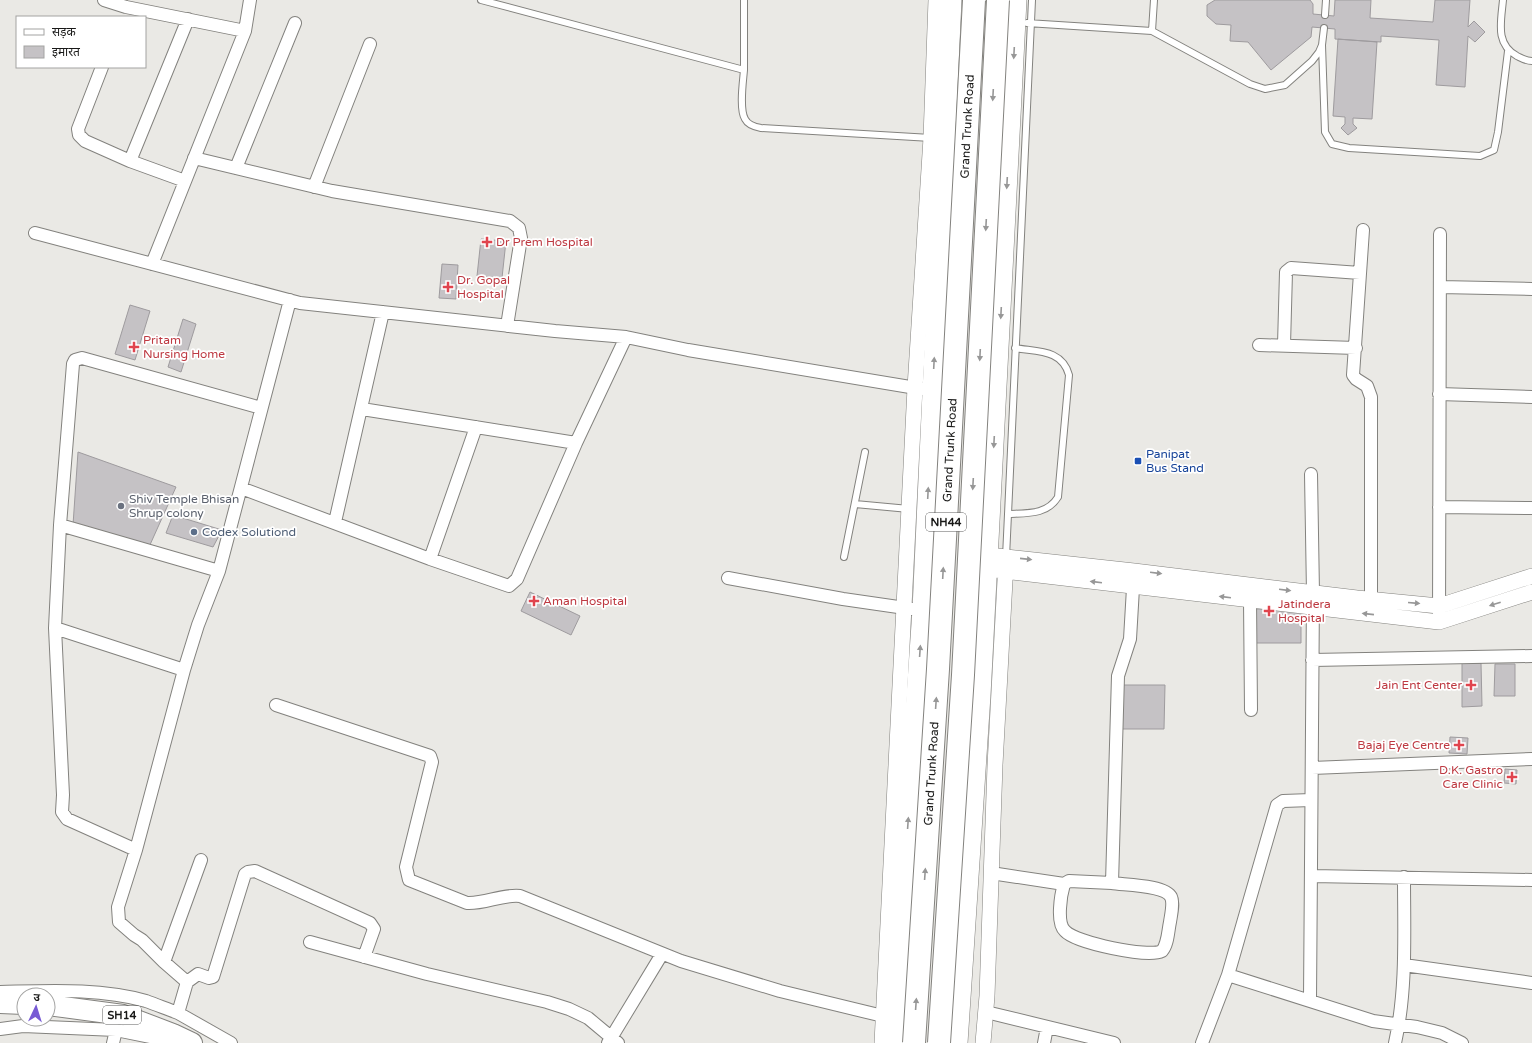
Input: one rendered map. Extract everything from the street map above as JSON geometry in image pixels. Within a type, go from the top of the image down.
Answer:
[{"type":"highway","points":[[893,1043],[902,907],[924,389],[937,139],[951,0]]},
{"type":"highway","name":"Grand Trunk Road","points":[[914,1043],[939,661],[974,0]]},
{"type":"highway","name":"Grand Trunk Road","points":[[939,1043],[963,675],[998,0]]},
{"type":"highway","points":[[957,1043],[966,911],[996,563],[1023,23],[1016,0]]},
{"type":"highway","points":[[902,907],[966,911]]},
{"type":"main road","points":[[0,1003],[16,1004]]},
{"type":"main road","name":"SH14","points":[[56,1006],[123,1015],[192,1043]]},
{"type":"street","points":[[104,0],[124,12],[188,19],[245,31]]},
{"type":"street","points":[[152,264],[245,31],[250,0]]},
{"type":"street","points":[[936,0],[937,139]]},
{"type":"street","points":[[130,161],[188,19]]},
{"type":"street","points":[[236,168],[294,23]]},
{"type":"street","points":[[314,187],[370,44]]},
{"type":"street","points":[[102,68],[78,129],[85,141],[130,161],[185,181]]},
{"type":"street","points":[[194,158],[314,187],[510,221],[518,228],[521,238],[507,326]]},
{"type":"street","points":[[1363,230],[1353,375],[1356,379],[1367,386],[1371,397],[1371,599]]},
{"type":"street","points":[[35,233],[300,303],[507,326],[626,337],[688,350],[924,389],[909,509],[914,609],[882,1043]]},
{"type":"street","points":[[1439,622],[1440,234]]},
{"type":"street","points":[[1284,345],[1286,272],[1288,270],[1291,268],[1360,273]]},
{"type":"street","points":[[1440,287],[1532,289]]},
{"type":"street","points":[[188,982],[164,962],[142,940],[119,922],[118,907],[136,850],[184,670],[198,625],[219,571],[290,300]]},
{"type":"street","points":[[335,522],[383,312]]},
{"type":"street","points":[[241,488],[507,587],[514,584],[576,443],[626,337]]},
{"type":"street","points":[[1259,344],[1356,348]]},
{"type":"street","points":[[136,850],[67,819],[62,812],[63,795],[55,628],[60,525],[72,369],[75,360],[82,358],[261,408]]},
{"type":"street","points":[[1439,394],[1532,397]]},
{"type":"street","points":[[362,409],[576,443]]},
{"type":"street","points":[[430,559],[476,427]]},
{"type":"street","points":[[1310,1000],[1312,876],[1311,474]]},
{"type":"street","points":[[1439,507],[1532,508]]},
{"type":"street","points":[[60,525],[219,571]]},
{"type":"street","points":[[996,563],[1134,571],[1439,622],[1532,592]]},
{"type":"street","points":[[996,563],[1133,587],[1250,600],[1371,599],[1438,606],[1532,576]]},
{"type":"street","points":[[983,1043],[986,1012],[991,873],[996,563]]},
{"type":"street","points":[[1112,884],[1118,676],[1130,639],[1134,571]]},
{"type":"street","points":[[728,578],[914,609]]},
{"type":"street","points":[[1250,600],[1251,710]]},
{"type":"street","points":[[55,628],[184,670]]},
{"type":"street","points":[[1312,660],[1532,656]]},
{"type":"street","points":[[276,705],[430,756],[432,762],[406,867],[409,880],[467,903],[475,903],[512,895],[526,898],[662,954],[744,981],[883,1016]]},
{"type":"street","points":[[1312,768],[1532,759]]},
{"type":"street","points":[[1202,1043],[1228,975],[1277,805],[1283,800],[1311,800]]},
{"type":"street","points":[[164,962],[201,860]]},
{"type":"street","points":[[178,1013],[188,982],[198,974],[209,978],[213,977],[245,874],[250,871],[255,871],[370,923],[374,929],[364,957]]},
{"type":"street","points":[[991,873],[1064,884],[1069,881],[1159,889],[1168,893],[1172,899],[1171,910],[1167,939],[1162,952],[1151,953],[1090,942],[1077,939],[1065,932],[1061,922],[1060,911],[1061,895],[1064,884]]},
{"type":"street","points":[[1312,876],[1532,880]]},
{"type":"street","points":[[1395,1043],[1399,1024],[1404,965],[1404,878]]},
{"type":"street","points":[[310,942],[364,957],[569,1008],[588,1018],[612,1041],[662,954]]},
{"type":"street","points":[[1404,965],[1532,983]]},
{"type":"street","points":[[1228,975],[1373,1021],[1399,1024],[1442,1033],[1462,1043]]},
{"type":"street","points":[[0,992],[75,991],[146,1001],[178,1013],[231,1043]]},
{"type":"street","points":[[986,1012],[1114,1043]]},
{"type":"street","points":[[0,1029],[23,1026],[116,1030],[156,1037],[175,1043]]},
{"type":"street","points":[[1044,1043],[1047,1027]]},
{"type":"street","points":[[114,1043],[116,1030]]},
{"type":"lane","points":[[481,0],[744,70]]},
{"type":"lane","points":[[744,0],[743,112],[745,120],[752,126],[761,128],[937,139]]},
{"type":"lane","points":[[996,563],[1008,514],[1015,348],[1023,23],[1032,0]]},
{"type":"lane","points":[[1152,31],[1154,0]]},
{"type":"lane","points":[[1325,15],[1326,0]]},
{"type":"lane","points":[[1324,28],[1322,45],[1325,132],[1332,144],[1349,148],[1480,156],[1494,150],[1498,132],[1508,51],[1501,35],[1503,0]]},
{"type":"lane","points":[[1023,23],[1152,31],[1250,84],[1265,89],[1285,85],[1312,61],[1322,45]]},
{"type":"lane","points":[[1508,51],[1526,61],[1532,61]]},
{"type":"lane","points":[[1008,514],[1044,511],[1054,503],[1058,497],[1069,375],[1067,366],[1060,358],[1015,348]]},
{"type":"lane","points":[[844,557],[865,452]]},
{"type":"lane","points":[[855,504],[909,509]]},
{"type":"building","points":[[1215,0],[1310,0],[1313,4],[1313,14],[1334,16],[1335,0],[1371,0],[1370,18],[1433,22],[1435,0],[1470,0],[1468,27],[1474,21],[1485,32],[1475,42],[1468,36],[1465,87],[1436,85],[1439,40],[1381,36],[1381,42],[1335,39],[1335,29],[1312,27],[1311,37],[1271,70],[1248,42],[1230,41],[1231,25],[1216,24],[1207,16],[1207,5]]},
{"type":"building","points":[[1338,39],[1377,42],[1372,119],[1353,118],[1353,124],[1357,128],[1348,135],[1341,128],[1345,124],[1345,117],[1333,116]]},
{"type":"building","points":[[481,239],[506,241],[502,278],[477,276]]},
{"type":"building","points":[[442,264],[458,265],[456,299],[439,298]]},
{"type":"building","points":[[130,305],[150,311],[135,360],[115,354]]},
{"type":"building","points":[[183,319],[196,324],[181,372],[168,367]]},
{"type":"building","name":"Shiv Temple Bhisan Shrup colony","points":[[78,452],[176,487],[149,547],[73,525]]},
{"type":"building","name":"Codex Solutiond","points":[[173,515],[222,530],[213,547],[166,533]]},
{"type":"building","points":[[530,592],[580,616],[571,635],[521,611]]},
{"type":"building","points":[[1254,609],[1301,609],[1301,643],[1254,643]]},
{"type":"building","points":[[1462,663],[1481,663],[1482,706],[1462,707]]},
{"type":"building","points":[[1495,664],[1515,664],[1515,696],[1494,696]]},
{"type":"building","points":[[1123,685],[1165,685],[1164,729],[1122,729]]},
{"type":"building","points":[[1450,737],[1468,738],[1467,754],[1449,753]]},
{"type":"building","points":[[1505,769],[1517,770],[1516,784],[1504,783]]},
{"type":"place","name":"Dr Prem Hospital","points":[[487,242]]},
{"type":"place","name":"Dr. Gopal Hospital","points":[[448,287]]},
{"type":"place","name":"Pritam Nursing Home","points":[[134,347]]},
{"type":"place","name":"Panipat Bus Stand","points":[[1138,461]]},
{"type":"place","name":"Shiv Temple Bhisan Shrup colony","points":[[121,506]]},
{"type":"place","name":"Codex Solutiond","points":[[194,532]]},
{"type":"place","name":"Aman Hospital","points":[[534,601]]},
{"type":"place","name":"Jatindera Hospital","points":[[1269,611]]},
{"type":"place","name":"Jain Ent Center","points":[[1471,685]]},
{"type":"place","name":"Bajaj Eye Centre","points":[[1459,745]]},
{"type":"place","name":"D.K. Gastro Care Clinic","points":[[1512,777]]}]
